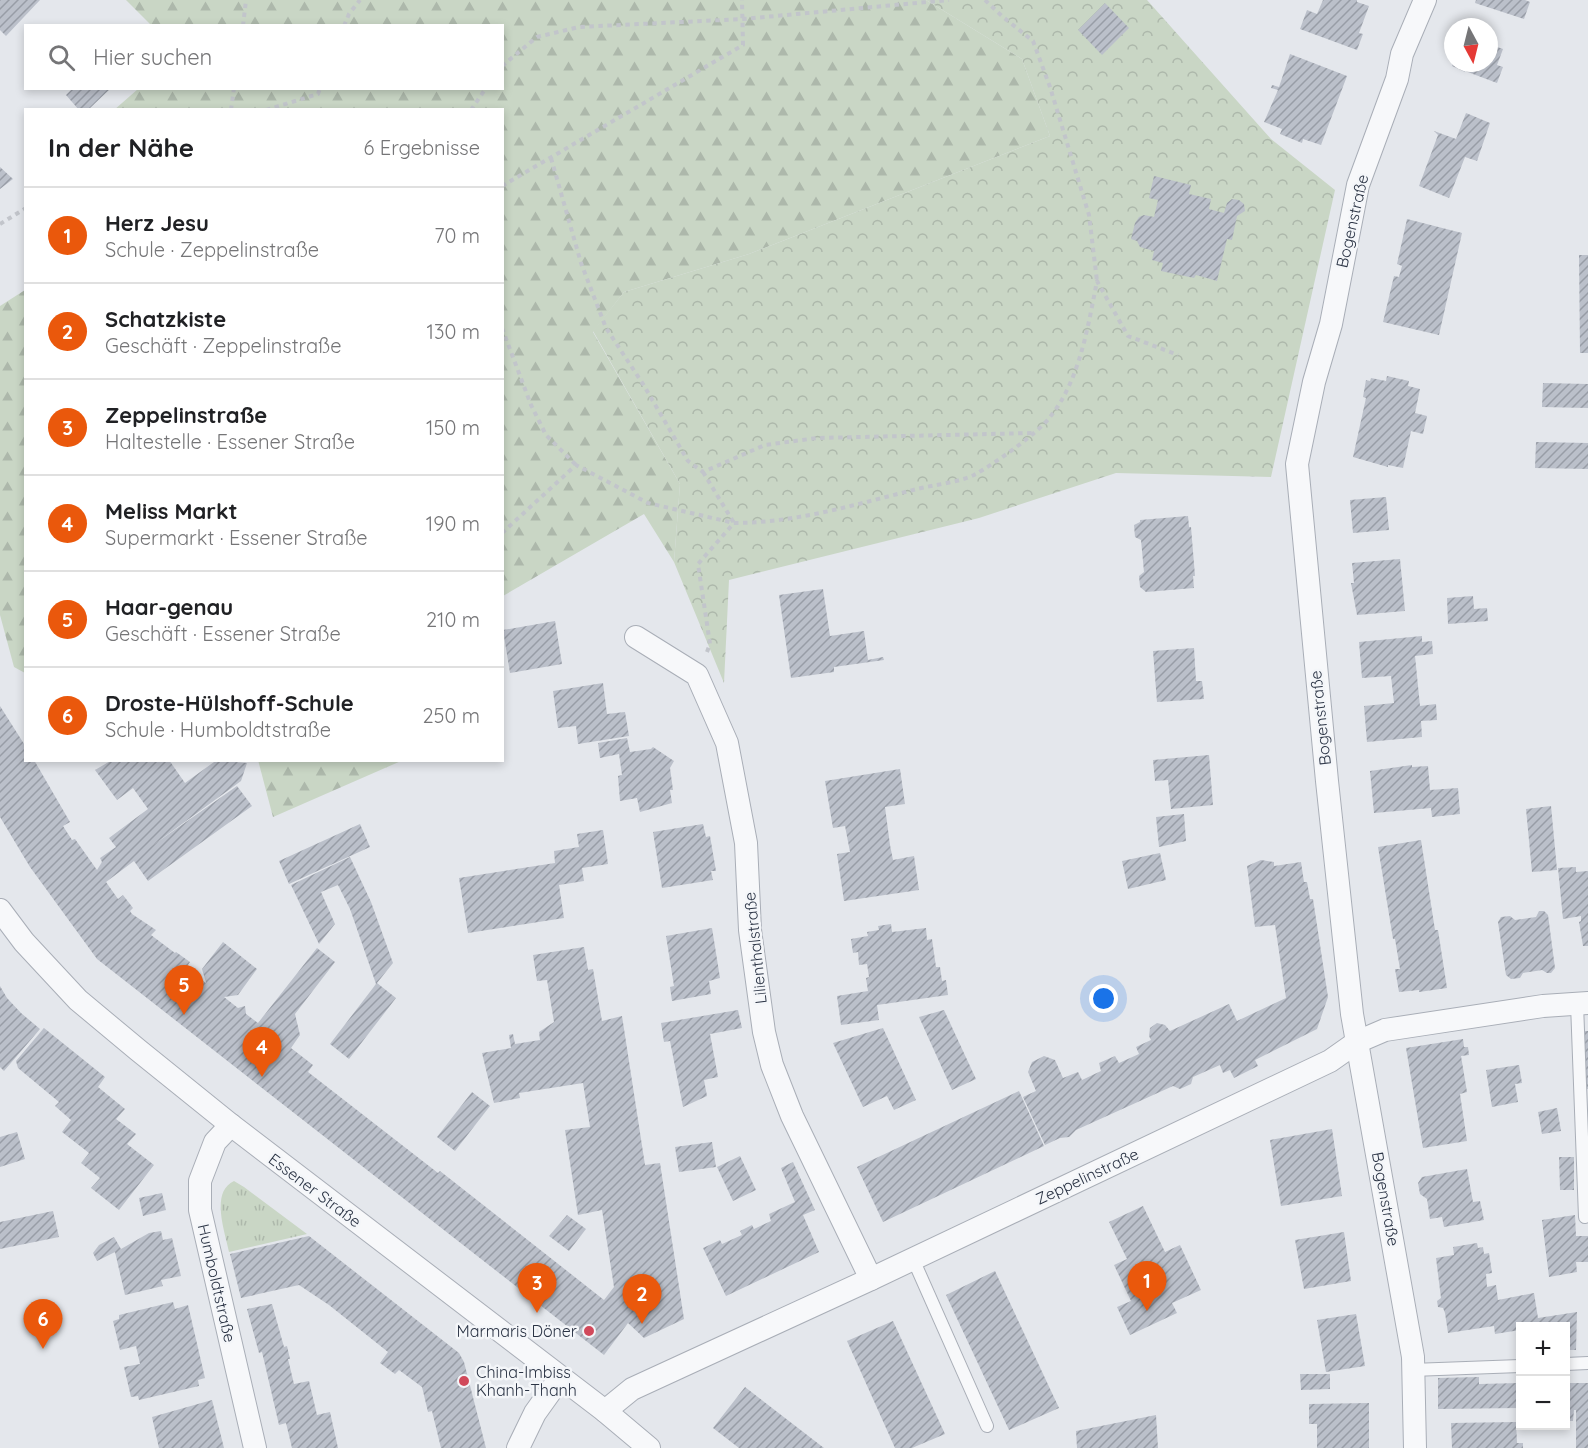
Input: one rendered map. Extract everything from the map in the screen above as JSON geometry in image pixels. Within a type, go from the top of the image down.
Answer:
[{"type":"street","name":"Bogenstraße","points":[[1415,1448],[1413,1357],[1357,1042],[1327,781],[1297,464],[1314,382],[1331,324],[1358,185],[1397,79],[1402,54],[1425,0]]},
{"type":"street","points":[[636,637],[697,675]]},
{"type":"street","name":"Lilienthalstraße","points":[[697,675],[727,744],[735,780],[746,843],[750,930],[764,1032],[772,1065],[792,1116],[871,1279]]},
{"type":"street","name":"Essener Straße","points":[[0,910],[24,942],[78,1000],[231,1125],[502,1331],[650,1448]]},
{"type":"street","name":"Zeppelinstraße","points":[[605,1411],[632,1389],[871,1279],[1330,1061],[1357,1042],[1385,1030],[1543,1006],[1583,1004]]},
{"type":"street","name":"Humboldtstraße","points":[[231,1125],[215,1142],[200,1180],[200,1210],[255,1448]]},
{"type":"street","points":[[518,1448],[535,1413],[560,1378]]},
{"type":"lane","points":[[1583,1004],[1585,1217]]},
{"type":"lane","points":[[913,1259],[987,1426]]},
{"type":"lane","points":[[1570,1364],[1588,1363]]},
{"type":"lane","points":[[1412,1370],[1516,1366]]},
{"type":"path","points":[[243,24],[246,0]]},
{"type":"path","points":[[345,24],[348,14],[360,0]]},
{"type":"path","points":[[504,185],[743,45],[742,0]]},
{"type":"path","points":[[504,64],[537,37],[579,27],[743,19],[949,0]]},
{"type":"path","points":[[504,333],[531,405],[546,435],[576,465],[648,503],[734,523],[761,523],[831,510],[972,476],[1034,433],[1050,418],[1061,401],[1083,350],[1097,281],[1089,215],[1050,87],[1033,41],[985,0]]},
{"type":"path","points":[[231,108],[234,90]]},
{"type":"path","points":[[272,108],[318,94],[319,90]]},
{"type":"path","points":[[472,108],[485,90]]},
{"type":"path","points":[[551,158],[581,263],[606,328],[643,384],[688,461],[703,472],[734,523]]},
{"type":"path","points":[[0,224],[24,208]]},
{"type":"path","points":[[1097,281],[1128,336],[1178,355]]},
{"type":"path","points":[[703,472],[765,445],[807,440],[1034,433]]},
{"type":"path","points":[[504,531],[576,465]]},
{"type":"path","points":[[697,675],[710,644],[698,564],[734,523]]},
{"type":"green space","points":[[126,0],[926,0],[1022,59],[1050,136],[749,254],[624,292],[593,332],[680,484],[674,562],[644,514],[504,595],[504,108],[116,108],[137,90],[504,90],[504,24],[150,24]]},
{"type":"green space","points":[[926,0],[1147,0],[1271,139],[1335,190],[1271,477],[1116,473],[979,518],[729,580],[724,683],[674,562],[680,484],[593,331],[624,292],[749,254],[1050,136],[1022,59]]},
{"type":"green space","points":[[24,291],[24,672],[14,667],[0,615],[0,306]]},
{"type":"green space","points":[[259,762],[399,762],[273,817]]},
{"type":"green space","points":[[234,1181],[307,1234],[229,1252],[222,1224],[221,1203],[227,1186]]},
{"type":"building","points":[[0,0],[40,0],[6,36],[0,30]]},
{"type":"building","points":[[1323,0],[1357,0],[1369,6],[1359,33],[1363,34],[1357,50],[1300,29],[1307,10],[1317,14]]},
{"type":"building","points":[[1476,0],[1525,0],[1530,2],[1524,19],[1475,3]]},
{"type":"building","points":[[1105,3],[1129,28],[1102,55],[1078,30]]},
{"type":"building","points":[[1498,47],[1503,49],[1498,62]]},
{"type":"building","points":[[1290,54],[1347,76],[1321,145],[1303,139],[1302,143],[1280,134],[1282,129],[1264,122],[1278,90],[1271,88],[1272,85],[1279,87]]},
{"type":"building","points":[[1498,65],[1503,67],[1497,83],[1468,72],[1498,72]]},
{"type":"building","points":[[71,90],[109,90],[90,108],[77,108],[66,95]]},
{"type":"building","points":[[1466,113],[1490,123],[1477,161],[1465,157],[1449,198],[1419,186],[1438,135],[1434,131],[1456,139]]},
{"type":"building","points":[[0,167],[13,179],[0,189]]},
{"type":"building","points":[[1154,176],[1191,185],[1189,194],[1211,199],[1209,209],[1224,213],[1227,203],[1232,199],[1244,204],[1245,211],[1237,216],[1232,240],[1227,239],[1217,281],[1196,275],[1194,278],[1161,271],[1163,263],[1152,260],[1154,251],[1140,247],[1137,241],[1131,239],[1139,217],[1144,215],[1154,217],[1158,200],[1149,198]]},
{"type":"building","points":[[1407,219],[1462,233],[1439,335],[1383,322],[1394,276],[1399,277],[1402,266],[1397,264]]},
{"type":"building","points":[[1579,255],[1588,255],[1588,353],[1580,353]]},
{"type":"building","points":[[1387,376],[1409,381],[1408,386],[1420,389],[1415,413],[1427,416],[1423,434],[1411,431],[1403,468],[1388,465],[1388,467],[1353,457],[1366,398],[1363,397],[1366,380],[1370,381],[1371,378],[1386,381]]},
{"type":"building","points":[[1543,383],[1588,384],[1588,408],[1542,407]]},
{"type":"building","points":[[1536,442],[1588,443],[1588,469],[1535,468]]},
{"type":"building","points":[[1386,497],[1389,530],[1353,533],[1350,500]]},
{"type":"building","points":[[1188,516],[1189,527],[1191,527],[1194,588],[1146,592],[1140,587],[1139,576],[1144,572],[1141,540],[1135,537],[1134,525],[1140,520]]},
{"type":"building","points":[[1400,559],[1405,611],[1357,615],[1351,583],[1354,583],[1352,563]]},
{"type":"building","points":[[823,589],[830,636],[864,631],[868,660],[883,657],[884,660],[834,667],[834,672],[791,678],[779,595]]},
{"type":"building","points":[[1473,596],[1474,609],[1487,608],[1488,621],[1448,624],[1447,598]]},
{"type":"building","points":[[555,621],[562,664],[510,673],[504,630]]},
{"type":"building","points":[[1422,636],[1422,642],[1432,641],[1433,654],[1415,656],[1420,706],[1436,704],[1437,720],[1421,721],[1422,737],[1367,742],[1364,706],[1394,703],[1391,676],[1362,678],[1359,642]]},
{"type":"building","points":[[1194,648],[1196,681],[1202,681],[1204,699],[1157,702],[1153,651]]},
{"type":"building","points":[[603,683],[607,714],[625,712],[629,736],[578,744],[576,726],[558,728],[553,691]]},
{"type":"building","points":[[0,706],[24,744],[24,762],[35,762],[70,822],[63,826],[97,870],[102,862],[100,858],[116,847],[109,838],[148,809],[133,788],[117,800],[95,770],[109,762],[170,762],[185,783],[214,762],[247,763],[241,781],[149,848],[237,786],[252,806],[148,881],[134,861],[106,882],[118,899],[123,895],[133,908],[130,911],[132,914],[156,930],[151,935],[190,962],[186,968],[206,983],[202,969],[223,942],[257,969],[238,995],[224,997],[238,1008],[245,1006],[246,1014],[258,1023],[317,948],[335,962],[295,1014],[300,1035],[291,1048],[313,1065],[308,1072],[438,1173],[440,1171],[604,1300],[614,1287],[602,1210],[578,1215],[565,1130],[590,1127],[583,1083],[519,1093],[520,1098],[494,1103],[482,1053],[511,1048],[509,1035],[513,1034],[515,1044],[540,1040],[539,1032],[554,1022],[547,980],[537,981],[533,955],[584,947],[588,970],[593,969],[602,1021],[622,1016],[645,1165],[660,1163],[684,1319],[644,1338],[628,1323],[604,1355],[97,959],[30,867],[0,817]]},
{"type":"building","points":[[627,738],[630,752],[653,747],[674,761],[670,768],[672,803],[640,812],[637,798],[620,801],[618,776],[622,775],[619,754],[600,758],[598,743]]},
{"type":"building","points":[[1209,755],[1213,805],[1171,809],[1168,780],[1155,781],[1153,760]]},
{"type":"building","points":[[1412,765],[1412,767],[1428,766],[1430,790],[1458,788],[1460,814],[1432,817],[1431,808],[1374,813],[1370,771]]},
{"type":"building","points":[[900,769],[905,804],[885,807],[890,845],[893,860],[914,856],[919,890],[844,901],[837,854],[850,852],[845,826],[833,828],[825,781]]},
{"type":"building","points":[[1551,806],[1557,870],[1532,872],[1526,809]]},
{"type":"building","points":[[1184,814],[1186,841],[1159,847],[1156,817]]},
{"type":"building","points":[[360,824],[370,847],[289,884],[279,861]]},
{"type":"building","points":[[703,824],[706,837],[710,836],[716,871],[711,871],[713,880],[662,888],[653,832]]},
{"type":"building","points":[[603,830],[608,864],[582,868],[584,881],[559,885],[564,918],[468,933],[459,878],[555,863],[554,851],[579,847],[577,834]]},
{"type":"building","points":[[1421,840],[1447,988],[1399,992],[1395,969],[1400,969],[1378,847]]},
{"type":"building","points":[[1160,853],[1166,880],[1128,889],[1122,861]]},
{"type":"building","points":[[350,857],[371,902],[393,963],[377,983],[396,998],[349,1059],[330,1044],[376,984],[350,909],[338,885],[321,892],[335,924],[319,944],[291,885]]},
{"type":"building","points":[[1261,860],[1274,862],[1274,866],[1301,862],[1304,882],[1307,882],[1310,899],[1313,899],[1328,997],[1317,1029],[1255,1060],[1258,1066],[1234,1078],[1230,1070],[1223,1073],[1220,1065],[1193,1077],[1191,1084],[1180,1089],[1173,1086],[1076,1130],[1069,1137],[1060,1138],[1045,1145],[1023,1097],[1036,1091],[1028,1072],[1032,1062],[1044,1056],[1055,1060],[1063,1078],[1078,1072],[1082,1080],[1101,1071],[1099,1063],[1115,1056],[1119,1063],[1139,1054],[1136,1047],[1151,1040],[1150,1028],[1157,1023],[1165,1025],[1170,1031],[1229,1004],[1237,1021],[1286,998],[1275,925],[1255,927],[1247,866]]},
{"type":"building","points":[[1576,867],[1576,872],[1588,871],[1588,946],[1583,946],[1579,922],[1581,916],[1563,919],[1558,868]]},
{"type":"building","points":[[1539,911],[1544,911],[1548,915],[1555,968],[1551,973],[1542,970],[1523,973],[1520,978],[1511,979],[1506,975],[1498,922],[1501,917],[1510,916],[1515,920],[1536,917]]},
{"type":"building","points":[[891,924],[892,932],[926,928],[927,940],[932,939],[936,967],[940,967],[942,981],[946,980],[948,995],[877,1005],[879,1020],[841,1025],[837,996],[868,991],[867,964],[859,965],[858,952],[853,953],[851,939],[868,936],[867,932],[879,930],[878,926]]},
{"type":"building","points":[[712,928],[720,978],[709,981],[711,994],[672,1001],[670,987],[674,986],[666,936]]},
{"type":"building","points":[[0,986],[7,998],[40,1029],[4,1071],[0,1067]]},
{"type":"building","points":[[738,1010],[742,1028],[710,1034],[718,1077],[704,1080],[707,1096],[683,1107],[670,1041],[664,1042],[661,1023]]},
{"type":"building","points":[[944,1010],[976,1079],[952,1090],[919,1017]]},
{"type":"building","points":[[44,1028],[105,1077],[98,1087],[125,1109],[116,1119],[136,1134],[127,1144],[154,1165],[119,1210],[91,1188],[100,1178],[81,1163],[89,1153],[62,1132],[71,1120],[55,1106],[59,1102],[18,1068],[16,1061]]},
{"type":"building","points":[[883,1028],[916,1100],[894,1110],[887,1096],[863,1107],[833,1043]]},
{"type":"building","points":[[1585,1031],[1588,1031],[1588,1089],[1586,1089],[1586,1074],[1584,1074]]},
{"type":"building","points":[[1463,1039],[1464,1047],[1468,1047],[1469,1055],[1461,1056],[1467,1092],[1460,1094],[1467,1141],[1423,1148],[1406,1048]]},
{"type":"building","points":[[1519,1065],[1522,1083],[1515,1084],[1518,1102],[1492,1107],[1486,1070]]},
{"type":"building","points":[[1019,1091],[1044,1146],[883,1222],[857,1167]]},
{"type":"building","points":[[472,1092],[490,1106],[455,1151],[437,1137]]},
{"type":"building","points":[[1557,1108],[1561,1131],[1542,1134],[1538,1112]]},
{"type":"building","points":[[1332,1129],[1342,1196],[1281,1206],[1270,1140]]},
{"type":"building","points":[[17,1132],[25,1159],[0,1167],[0,1137]]},
{"type":"building","points":[[712,1142],[716,1167],[679,1172],[675,1147]]},
{"type":"building","points":[[740,1156],[756,1190],[733,1201],[717,1167]]},
{"type":"building","points":[[1559,1157],[1574,1157],[1574,1190],[1560,1190]]},
{"type":"building","points":[[793,1162],[815,1210],[803,1215],[819,1252],[726,1296],[703,1248],[720,1240],[722,1244],[742,1235],[740,1231],[752,1225],[754,1229],[771,1221],[769,1214],[795,1202],[781,1168]]},
{"type":"building","points":[[1467,1169],[1473,1202],[1480,1201],[1484,1220],[1444,1227],[1442,1217],[1430,1219],[1427,1199],[1420,1194],[1418,1183],[1422,1177]]},
{"type":"building","points":[[162,1193],[166,1210],[143,1216],[139,1198]]},
{"type":"building","points":[[1143,1206],[1165,1252],[1180,1245],[1201,1290],[1172,1303],[1177,1313],[1130,1335],[1117,1307],[1131,1301],[1114,1265],[1127,1259],[1109,1222]]},
{"type":"building","points":[[53,1211],[59,1237],[0,1249],[0,1222]]},
{"type":"building","points":[[567,1215],[586,1229],[569,1251],[549,1236]]},
{"type":"building","points":[[1575,1215],[1576,1236],[1588,1236],[1588,1262],[1576,1262],[1577,1272],[1549,1277],[1542,1220]]},
{"type":"building","points":[[161,1231],[163,1240],[172,1238],[181,1276],[161,1280],[163,1286],[125,1295],[115,1252],[97,1261],[93,1253],[99,1245],[114,1237],[121,1249],[149,1233]]},
{"type":"building","points":[[1344,1232],[1351,1281],[1304,1289],[1295,1240]]},
{"type":"building","points":[[309,1236],[459,1353],[464,1362],[486,1448],[441,1448],[432,1411],[428,1412],[422,1387],[399,1370],[395,1374],[380,1363],[388,1352],[329,1305],[299,1285],[241,1298],[230,1254]]},
{"type":"building","points":[[1477,1243],[1478,1248],[1483,1247],[1484,1254],[1489,1253],[1492,1273],[1486,1274],[1487,1287],[1496,1285],[1498,1300],[1534,1293],[1538,1318],[1577,1312],[1576,1350],[1570,1350],[1570,1322],[1516,1322],[1516,1331],[1495,1334],[1494,1326],[1448,1333],[1445,1313],[1443,1308],[1438,1307],[1437,1301],[1441,1298],[1436,1258],[1454,1255],[1453,1247]]},
{"type":"building","points":[[995,1271],[1059,1408],[1009,1430],[946,1295]]},
{"type":"building","points":[[173,1302],[175,1309],[188,1305],[205,1378],[198,1380],[199,1386],[139,1400],[138,1396],[131,1397],[124,1367],[140,1364],[136,1346],[120,1350],[113,1321],[119,1319],[119,1315]]},
{"type":"building","points":[[272,1304],[284,1347],[287,1346],[294,1384],[309,1381],[317,1415],[330,1412],[338,1448],[292,1448],[286,1423],[279,1425],[262,1352],[259,1353],[247,1309]]},
{"type":"building","points":[[1356,1314],[1365,1366],[1326,1372],[1317,1320]]},
{"type":"building","points":[[893,1321],[945,1434],[912,1448],[895,1448],[847,1341]]},
{"type":"building","points":[[1300,1374],[1330,1374],[1330,1389],[1301,1390]]},
{"type":"building","points":[[1479,1377],[1479,1384],[1516,1383],[1516,1408],[1438,1409],[1438,1378]]},
{"type":"building","points":[[1570,1383],[1588,1383],[1588,1448],[1576,1448],[1576,1410],[1574,1410],[1573,1421],[1570,1421]]},
{"type":"building","points":[[745,1387],[824,1448],[739,1448],[713,1428]]},
{"type":"building","points":[[212,1400],[224,1448],[159,1448],[152,1417]]},
{"type":"building","points":[[1369,1403],[1369,1448],[1317,1448],[1317,1424],[1309,1424],[1309,1404]]},
{"type":"building","points":[[1156,1415],[1158,1448],[1077,1448],[1076,1431]]},
{"type":"building","points":[[1516,1422],[1517,1443],[1523,1443],[1523,1448],[1452,1448],[1451,1423]]},
{"type":"place","name":"Haar-genau","points":[[184,1015]]},
{"type":"place","name":"Meliss Markt","points":[[262,1077]]},
{"type":"place","name":"Herz Jesu","points":[[1147,1311]]},
{"type":"place","name":"Zeppelinstraße","points":[[537,1313]]},
{"type":"place","name":"Schatzkiste","points":[[642,1324]]},
{"type":"place","name":"Marmaris Döner","points":[[589,1331]]},
{"type":"place","name":"Droste-Hülshoff-Schule","points":[[43,1349]]},
{"type":"place","name":"China-Imbiss Khanh-Thanh","points":[[464,1381]]}]
